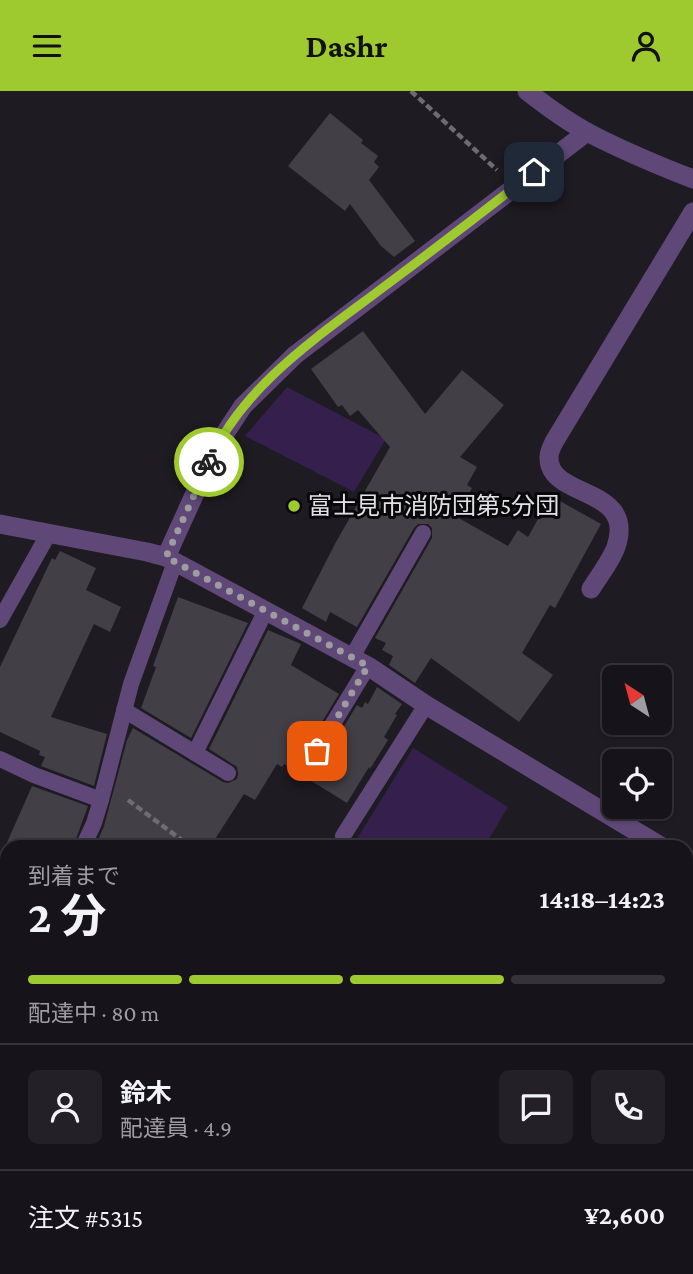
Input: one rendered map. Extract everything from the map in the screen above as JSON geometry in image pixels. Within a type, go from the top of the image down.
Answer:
[{"type":"street","points":[[527,91],[587,132],[644,160],[693,179]]},
{"type":"street","points":[[171,560],[216,447],[243,405],[295,355],[587,132]]},
{"type":"street","points":[[590,589],[615,549],[619,527],[617,516],[606,505],[556,477],[548,457],[554,442],[693,212]]},
{"type":"street","points":[[0,524],[147,552],[171,560],[360,661],[426,705],[650,840]]},
{"type":"lane","points":[[0,620],[49,533]]},
{"type":"lane","points":[[317,751],[423,533]]},
{"type":"lane","points":[[86,840],[101,800],[131,684],[171,560]]},
{"type":"lane","points":[[195,753],[266,610]]},
{"type":"lane","points":[[342,836],[426,705]]},
{"type":"lane","points":[[124,710],[228,773]]},
{"type":"lane","points":[[0,759],[101,800]]},
{"type":"path","points":[[411,91],[515,187]]},
{"type":"path","points":[[105,783],[182,840]]},
{"type":"shaded area","points":[[287,387],[386,439],[354,492],[245,436]]},
{"type":"shaded area","points":[[413,748],[508,807],[488,840],[356,840]]},
{"type":"building","points":[[330,113],[378,156],[374,162],[379,167],[369,180],[415,241],[394,257],[381,246],[350,204],[345,211],[288,166]]},
{"type":"building","points":[[363,331],[425,414],[462,370],[504,405],[460,457],[477,467],[467,485],[472,488],[457,517],[508,546],[518,530],[528,537],[551,496],[601,524],[555,608],[550,605],[522,653],[553,675],[519,722],[431,658],[415,683],[389,665],[393,656],[382,650],[386,643],[375,638],[432,538],[432,528],[428,524],[418,524],[414,528],[357,627],[330,612],[326,622],[302,608],[390,447],[358,410],[350,416],[342,405],[338,407],[311,369]]},
{"type":"building","points":[[60,551],[96,568],[86,590],[121,607],[110,632],[94,624],[51,717],[107,734],[94,786],[41,766],[45,757],[39,755],[40,751],[0,732],[0,667],[52,558],[55,560]]},
{"type":"building","points":[[178,597],[248,623],[191,738],[141,708]]},
{"type":"building","points":[[268,630],[301,644],[291,665],[339,694],[308,745],[308,754],[312,759],[326,756],[357,705],[362,708],[365,702],[368,704],[377,687],[402,704],[384,737],[388,740],[347,803],[284,764],[282,767],[277,764],[255,800],[244,794],[214,840],[98,840],[127,740],[133,728],[223,782],[237,779],[237,767],[209,749]]},
{"type":"building","points":[[32,786],[88,806],[76,840],[8,840]]},
{"type":"way so far","points":[[209,462],[166,557],[368,666],[317,751]]},
{"type":"place","name":"富士見市消防団第5分団","points":[[294,506]]},
{"type":"route","points":[[209,462],[243,405],[295,355],[534,172]]}]
